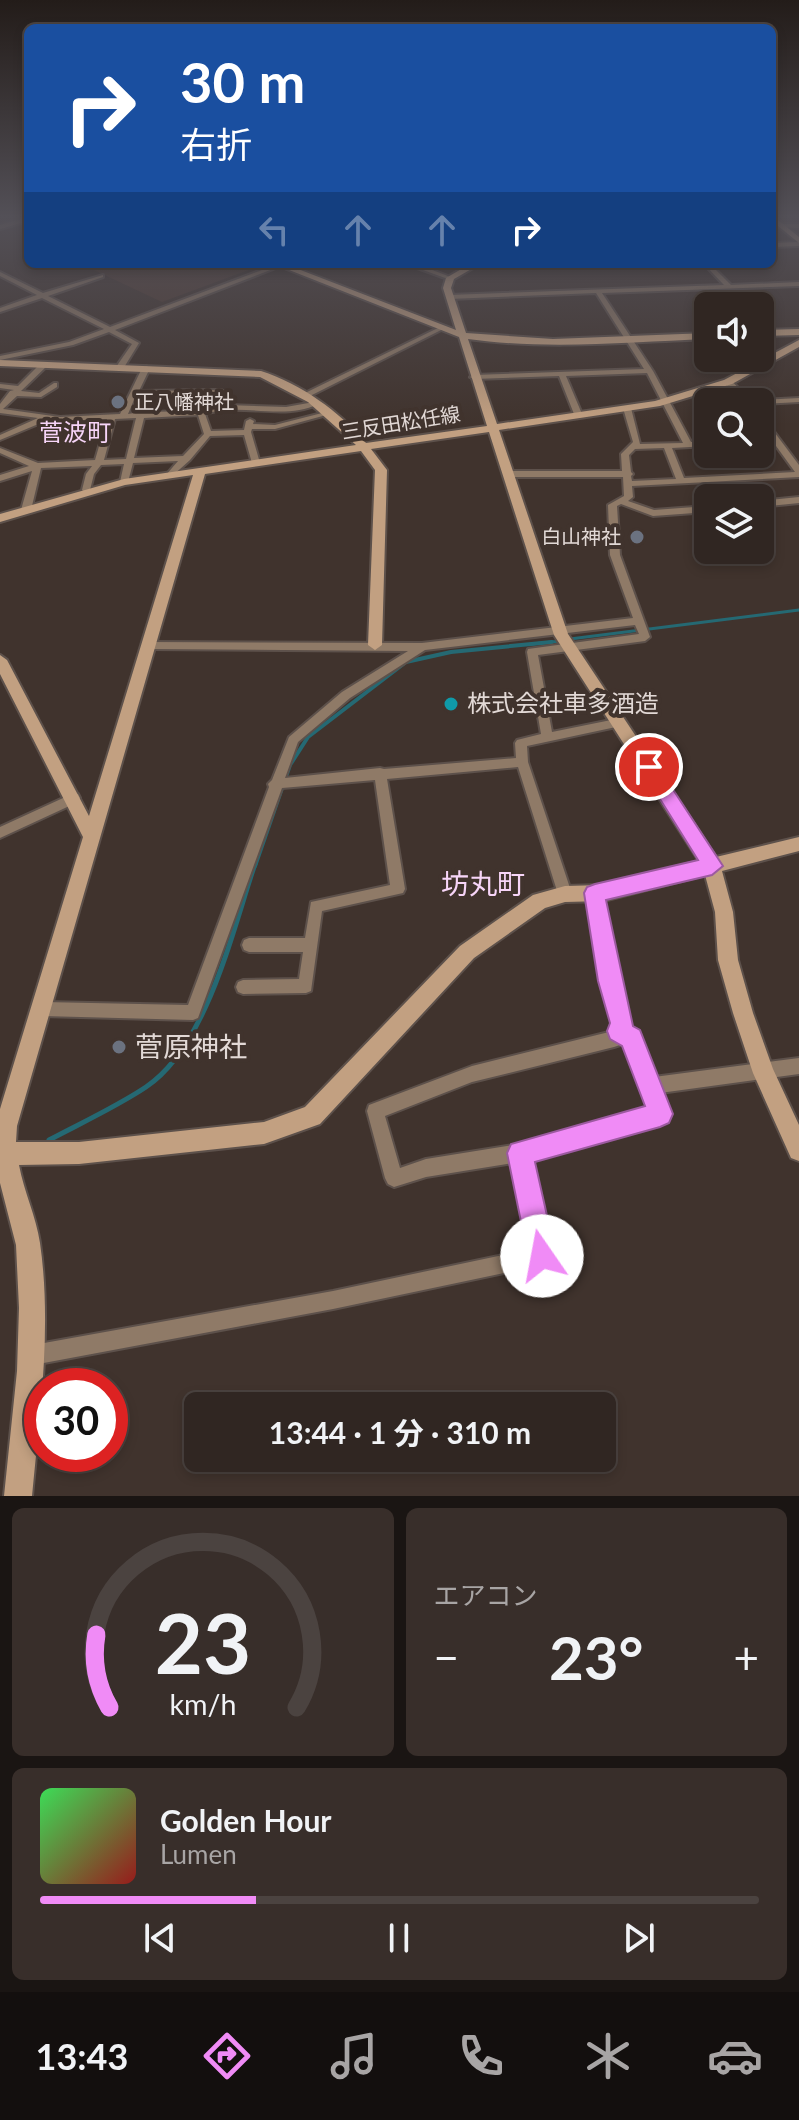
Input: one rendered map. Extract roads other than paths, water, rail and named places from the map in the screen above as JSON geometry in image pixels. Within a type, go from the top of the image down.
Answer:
[{"type":"street","points":[[23,285],[136,343],[120,367]]},
{"type":"street","points":[[0,310],[75,285]]},
{"type":"street","points":[[0,361],[43,352],[225,285]]},
{"type":"street","points":[[335,285],[461,335],[541,343],[694,337]]},
{"type":"street","points":[[448,285],[449,297],[490,428],[563,639],[616,723],[665,789],[712,866],[724,912],[728,960],[764,1073],[799,1150]]},
{"type":"street","points":[[449,297],[780,285]]},
{"type":"street","points":[[598,292],[649,371],[688,445]]},
{"type":"street","points":[[305,395],[444,327]]},
{"type":"street","points":[[774,333],[799,332]]},
{"type":"street","name":"三反田松任線","points":[[0,518],[86,490],[170,475],[193,464],[256,463],[664,402],[728,382],[799,343]]},
{"type":"street","points":[[0,361],[261,374],[282,381],[305,395],[366,446],[381,470],[375,645]]},
{"type":"street","points":[[0,409],[15,390],[44,365]]},
{"type":"street","points":[[123,415],[146,368]]},
{"type":"street","points":[[217,408],[225,371]]},
{"type":"street","points":[[474,377],[649,371]]},
{"type":"street","points":[[562,374],[578,414]]},
{"type":"street","points":[[728,382],[734,388]]},
{"type":"street","points":[[23,411],[54,385]]},
{"type":"street","points":[[0,386],[41,395]]},
{"type":"street","points":[[172,413],[178,392]]},
{"type":"street","points":[[135,393],[221,392]]},
{"type":"street","points":[[774,401],[799,400]]},
{"type":"street","points":[[0,409],[49,417],[112,416],[201,413],[217,408],[254,411],[314,404]]},
{"type":"street","points":[[149,645],[422,647],[645,637],[615,555],[612,505],[629,497],[625,454],[637,443],[627,408]]},
{"type":"street","points":[[254,411],[248,429],[256,463]]},
{"type":"street","points":[[18,1496],[33,1355],[28,1242],[1,1154],[6,1126],[43,1009],[90,834],[149,645],[193,464],[208,434],[201,413]]},
{"type":"street","points":[[124,482],[141,414]]},
{"type":"street","points":[[208,434],[275,427],[326,414]]},
{"type":"street","points":[[86,490],[90,474],[99,462],[112,416]]},
{"type":"street","points":[[0,438],[49,417]]},
{"type":"street","points":[[774,438],[797,468]]},
{"type":"street","points":[[631,447],[694,445]]},
{"type":"street","points":[[668,448],[680,479]]},
{"type":"street","points":[[0,450],[37,466]]},
{"type":"street","points":[[0,478],[37,466],[130,460],[193,464]]},
{"type":"street","points":[[170,475],[193,464]]},
{"type":"street","points":[[26,510],[37,466]]},
{"type":"street","points":[[507,474],[680,479],[797,468]]},
{"type":"street","points":[[774,503],[799,500]]},
{"type":"street","points":[[621,501],[653,513],[694,510]]},
{"type":"street","points":[[547,737],[532,652],[563,639],[641,626]]},
{"type":"street","points":[[43,1009],[193,1013],[296,736],[346,695],[422,647]]},
{"type":"street","points":[[0,660],[90,834]]},
{"type":"street","points":[[565,894],[522,762],[521,743],[616,723]]},
{"type":"street","points":[[281,783],[522,762]]},
{"type":"street","points":[[243,987],[306,986],[316,906],[398,889],[380,773]]},
{"type":"street","points":[[0,833],[74,798]]},
{"type":"street","points":[[1,1154],[79,1153],[264,1133],[312,1116],[467,952],[540,901],[565,894],[595,893],[799,844]]},
{"type":"street","points":[[595,893],[610,981],[622,1024],[614,1039],[472,1074],[375,1111],[394,1178],[426,1168],[520,1153],[660,1114],[631,1038],[619,1031]]},
{"type":"street","points":[[249,945],[310,945]]},
{"type":"street","points":[[650,1086],[799,1066]]},
{"type":"street","points":[[33,1355],[333,1300],[542,1256],[520,1153]]},
{"type":"waterway","points":[[570,639],[799,610]]},
{"type":"waterway","points":[[536,644],[561,641]]},
{"type":"waterway","points":[[536,644],[552,642]]},
{"type":"waterway","points":[[532,644],[536,644]]},
{"type":"waterway","points":[[255,866],[290,765],[308,737],[406,662],[451,652],[536,644]]},
{"type":"waterway","points":[[49,1140],[146,1087],[167,1068],[186,1044],[215,985],[255,864]]},
{"type":"place","name":"正八幡神社","points":[[118,402]]},
{"type":"place","name":"白山神社","points":[[637,537]]},
{"type":"place","name":"株式会社車多酒造","points":[[451,704]]},
{"type":"place","name":"菅原神社","points":[[119,1047]]},
{"type":"district","name":"菅波町","points":[[75,433]]},
{"type":"district","name":"坊丸町","points":[[483,884]]}]
